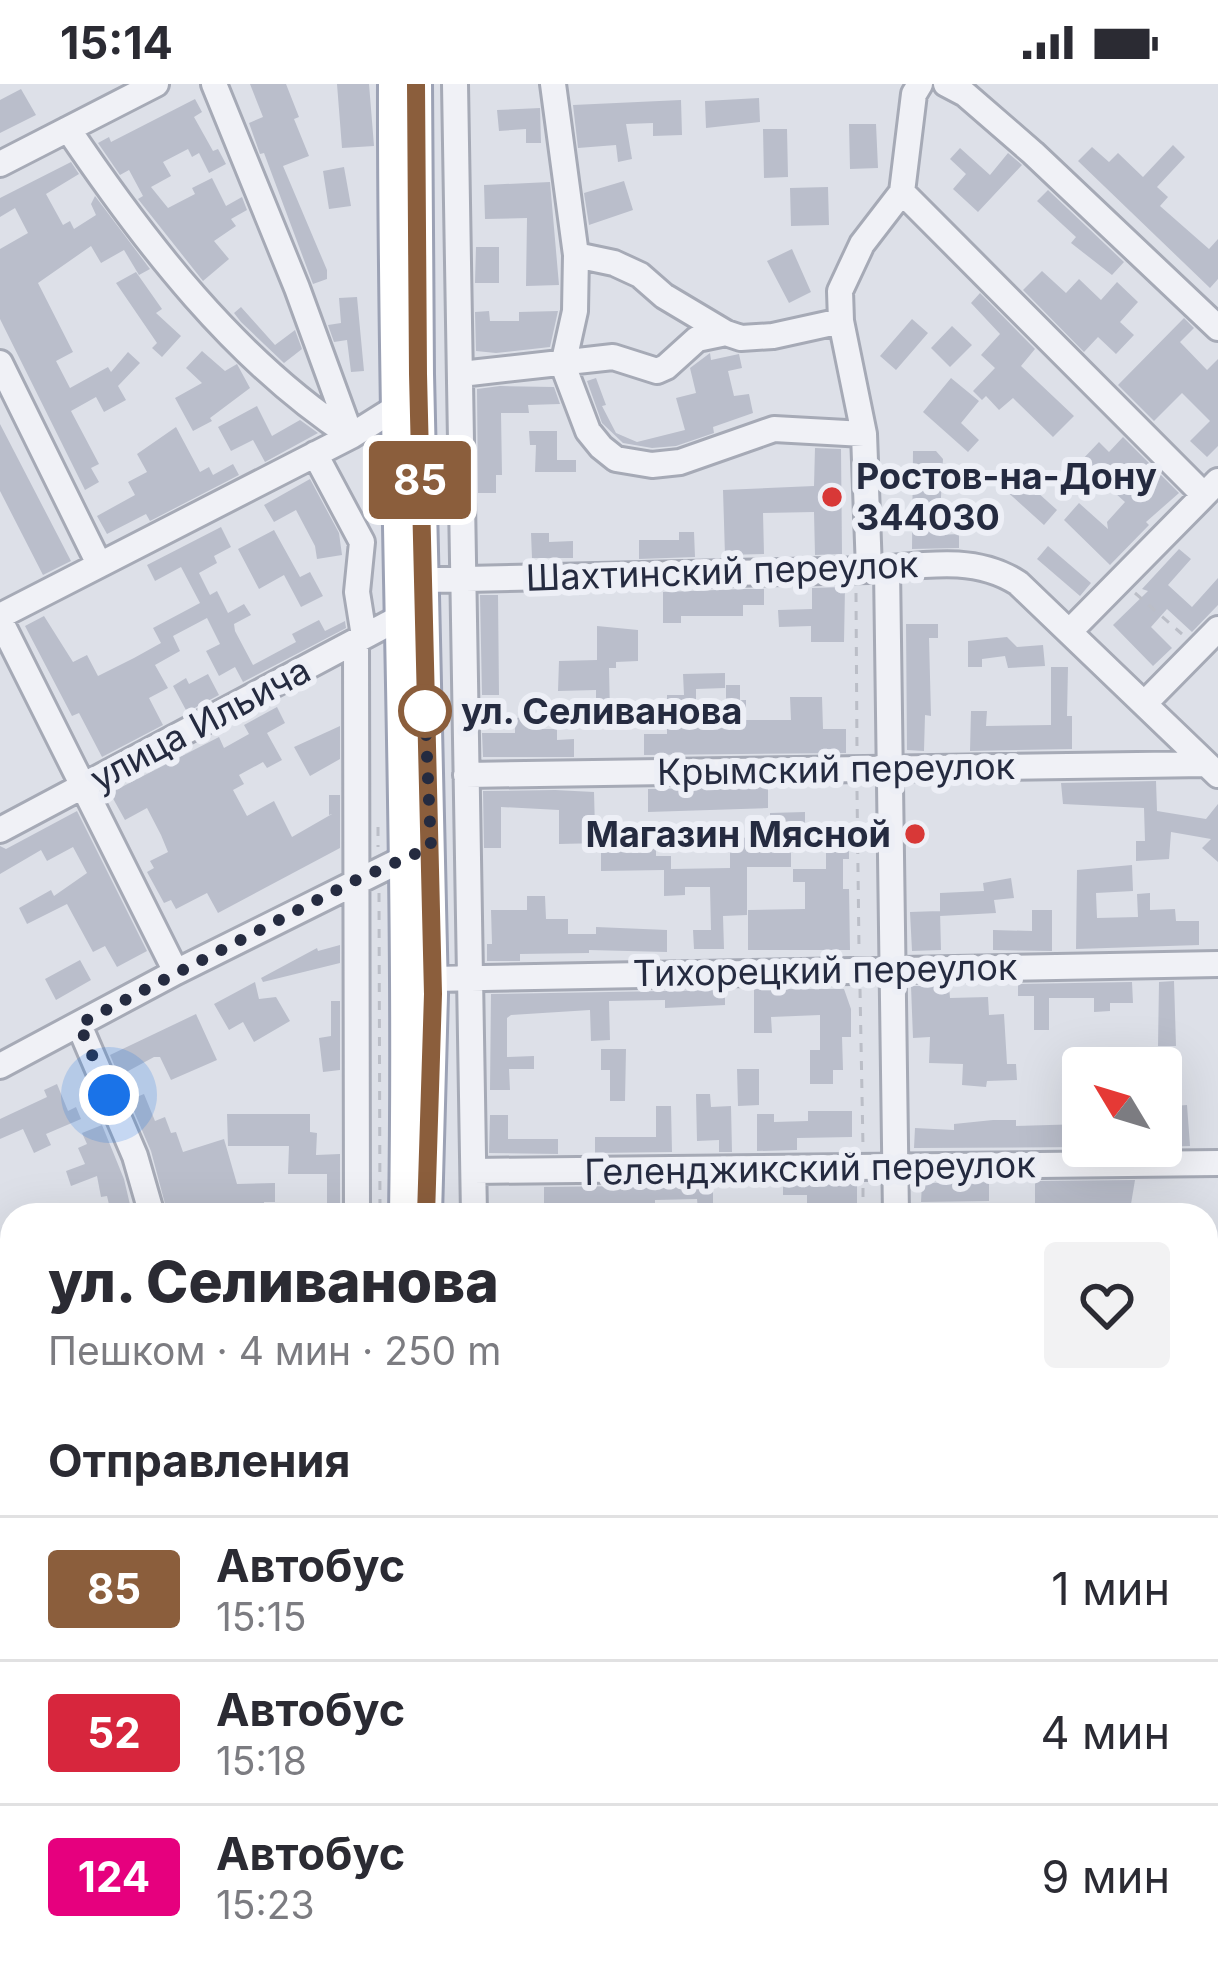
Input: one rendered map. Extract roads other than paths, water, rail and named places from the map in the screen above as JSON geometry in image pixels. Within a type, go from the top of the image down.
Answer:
[{"type":"main road","points":[[394,84],[399,618],[432,979],[426,1203]]},
{"type":"main road","points":[[404,1203],[418,852],[422,580],[416,84]]},
{"type":"street","points":[[0,164],[156,84]]},
{"type":"street","points":[[214,84],[351,436]]},
{"type":"street","points":[[455,84],[467,977],[475,1203]]},
{"type":"street","points":[[553,84],[576,255],[574,311],[562,365],[589,431],[616,459],[633,465],[680,462],[774,429],[864,434]]},
{"type":"street","points":[[896,1203],[887,768],[864,434],[841,321],[840,291],[855,260],[902,192],[914,94],[920,84]]},
{"type":"street","points":[[946,84],[1033,153],[1218,328]]},
{"type":"street","points":[[68,130],[175,274],[272,376],[308,408],[351,436]]},
{"type":"street","points":[[902,192],[1211,488],[1071,630],[1212,769]]},
{"type":"street","points":[[576,255],[614,262],[640,275],[664,296],[741,338],[841,321]]},
{"type":"street","points":[[461,374],[613,357],[657,370],[697,339],[726,333]]},
{"type":"street","points":[[0,363],[99,565]]},
{"type":"street","points":[[176,972],[1,616],[394,410]]},
{"type":"street","points":[[315,454],[362,542],[357,592],[354,881],[357,1203]]},
{"type":"street","name":"Шахтинский переулок","points":[[422,580],[981,566],[1018,583],[1071,630]]},
{"type":"street","name":"улица Ильича","points":[[0,830],[399,618]]},
{"type":"street","points":[[1145,703],[1218,629]]},
{"type":"street","name":"Крымский переулок","points":[[466,775],[887,768],[1212,769]]},
{"type":"street","points":[[0,1066],[418,852]]},
{"type":"street","name":"Тихорецкий переулок","points":[[432,979],[1218,964]]},
{"type":"street","points":[[79,1024],[135,1156],[149,1203]]},
{"type":"street","name":"Геленджикский переулок","points":[[474,1171],[1218,1162]]},
{"type":"place","name":"Ростов-на-Дону 344030","points":[[832,497]]},
{"type":"place","name":"ул. Селиванова","points":[[425,711]]},
{"type":"place","name":"Магазин Мясной","points":[[915,834]]}]
